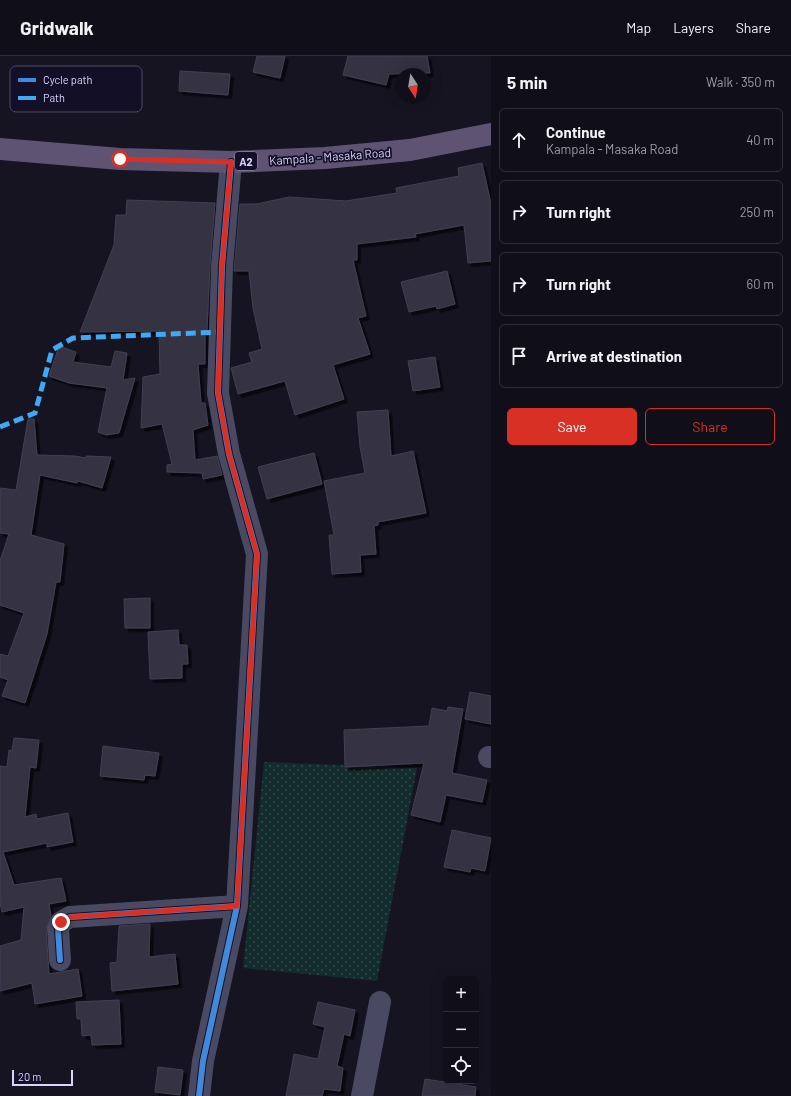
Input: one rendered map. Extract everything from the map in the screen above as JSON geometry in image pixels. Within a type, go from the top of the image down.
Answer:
[{"type":"main road","name":"Kampala - Masaka Road","points":[[0,149],[120,159],[231,162],[325,158],[410,150],[491,134]]},
{"type":"street","points":[[199,1096],[203,1061],[237,906],[257,554],[229,454],[218,393],[222,266],[231,162]]},
{"type":"street","points":[[60,960],[58,929],[61,922],[70,917],[237,906]]},
{"type":"street","points":[[362,1096],[380,1002]]},
{"type":"green space","points":[[264,762],[417,768],[377,981],[243,968]]},
{"type":"building","points":[[257,56],[285,56],[280,78],[253,72]]},
{"type":"building","points":[[348,56],[427,56],[429,68],[395,68],[395,74],[389,74],[386,85],[343,75]]},
{"type":"building","points":[[180,71],[230,74],[228,95],[179,91]]},
{"type":"building","points":[[482,163],[491,204],[491,261],[468,263],[464,225],[415,234],[416,237],[357,244],[357,260],[353,260],[366,316],[358,318],[370,354],[333,365],[344,399],[295,415],[285,381],[238,394],[231,368],[252,362],[249,353],[262,349],[253,308],[249,271],[234,271],[240,204],[257,204],[289,197],[346,201],[397,193],[396,188],[459,176],[458,168]]},
{"type":"building","points":[[127,200],[215,203],[207,330],[205,330],[205,364],[198,364],[201,403],[205,403],[208,425],[193,430],[195,460],[217,456],[222,475],[203,479],[202,473],[167,472],[167,465],[172,464],[162,424],[141,428],[143,377],[160,374],[159,331],[80,332],[114,245],[116,215],[126,215]]},
{"type":"building","points":[[447,271],[455,304],[437,309],[436,306],[409,312],[401,282]]},
{"type":"building","points":[[59,346],[76,352],[73,362],[111,367],[115,351],[127,353],[123,380],[135,378],[119,433],[106,435],[98,432],[107,388],[69,383],[49,376]]},
{"type":"building","points":[[435,357],[440,387],[413,391],[408,361]]},
{"type":"building","points":[[388,410],[391,456],[413,451],[426,513],[378,522],[378,525],[374,526],[376,554],[360,555],[361,572],[332,574],[329,535],[334,535],[324,481],[365,473],[360,447],[357,412]]},
{"type":"building","points":[[28,419],[34,419],[37,455],[75,456],[86,458],[86,456],[111,457],[102,488],[78,481],[77,483],[40,475],[31,535],[64,544],[60,582],[56,582],[47,634],[25,703],[2,696],[8,680],[0,677],[0,654],[8,656],[24,613],[0,605],[0,561],[9,534],[0,533],[0,488],[16,490]]},
{"type":"building","points":[[314,453],[322,484],[267,499],[258,467]]},
{"type":"building","points":[[150,598],[150,628],[125,628],[124,599]]},
{"type":"building","points":[[178,630],[179,645],[187,645],[188,664],[182,664],[182,678],[150,679],[148,632]]},
{"type":"building","points":[[470,692],[491,696],[491,724],[465,719]]},
{"type":"building","points":[[448,707],[463,709],[452,773],[487,780],[482,802],[446,795],[440,822],[411,815],[424,763],[345,767],[344,730],[429,726],[432,708],[447,711]]},
{"type":"building","points":[[14,738],[39,740],[36,768],[30,767],[25,817],[36,814],[37,819],[68,813],[73,842],[47,847],[47,843],[3,852],[14,885],[61,878],[66,901],[49,904],[51,916],[46,929],[49,974],[78,969],[82,996],[35,1004],[32,983],[0,991],[0,946],[21,940],[24,907],[2,912],[0,903],[0,766],[7,767],[9,750],[12,751]]},
{"type":"building","points":[[103,746],[159,753],[155,776],[145,775],[144,780],[100,776]]},
{"type":"building","points":[[452,830],[491,838],[485,871],[471,868],[470,872],[444,867]]},
{"type":"building","points":[[150,924],[149,957],[175,954],[178,984],[112,991],[110,963],[117,962],[119,926]]},
{"type":"building","points":[[119,1000],[121,1044],[92,1045],[91,1035],[82,1036],[81,1019],[77,1019],[76,1002]]},
{"type":"building","points":[[318,1002],[355,1010],[350,1036],[344,1034],[337,1066],[343,1068],[340,1091],[324,1089],[322,1096],[286,1096],[294,1054],[318,1059],[325,1027],[313,1024]]},
{"type":"building","points":[[158,1067],[183,1070],[180,1095],[155,1092]]},
{"type":"building","points":[[425,1079],[443,1082],[443,1084],[457,1084],[476,1087],[475,1096],[422,1096]]},
{"type":"marked path","points":[[0,427],[35,413],[52,350],[73,338],[220,332]]},
{"type":"cycle path","points":[[199,1096],[203,1061],[237,906],[257,554],[229,454],[218,393],[222,266],[231,162]]},
{"type":"cycle path","points":[[60,960],[58,929],[61,922],[70,917],[237,906]]},
{"type":"route","points":[[61,922],[70,917],[237,906],[252,665],[257,554],[250,524],[229,454],[218,393],[222,266],[231,162],[120,159]]}]
